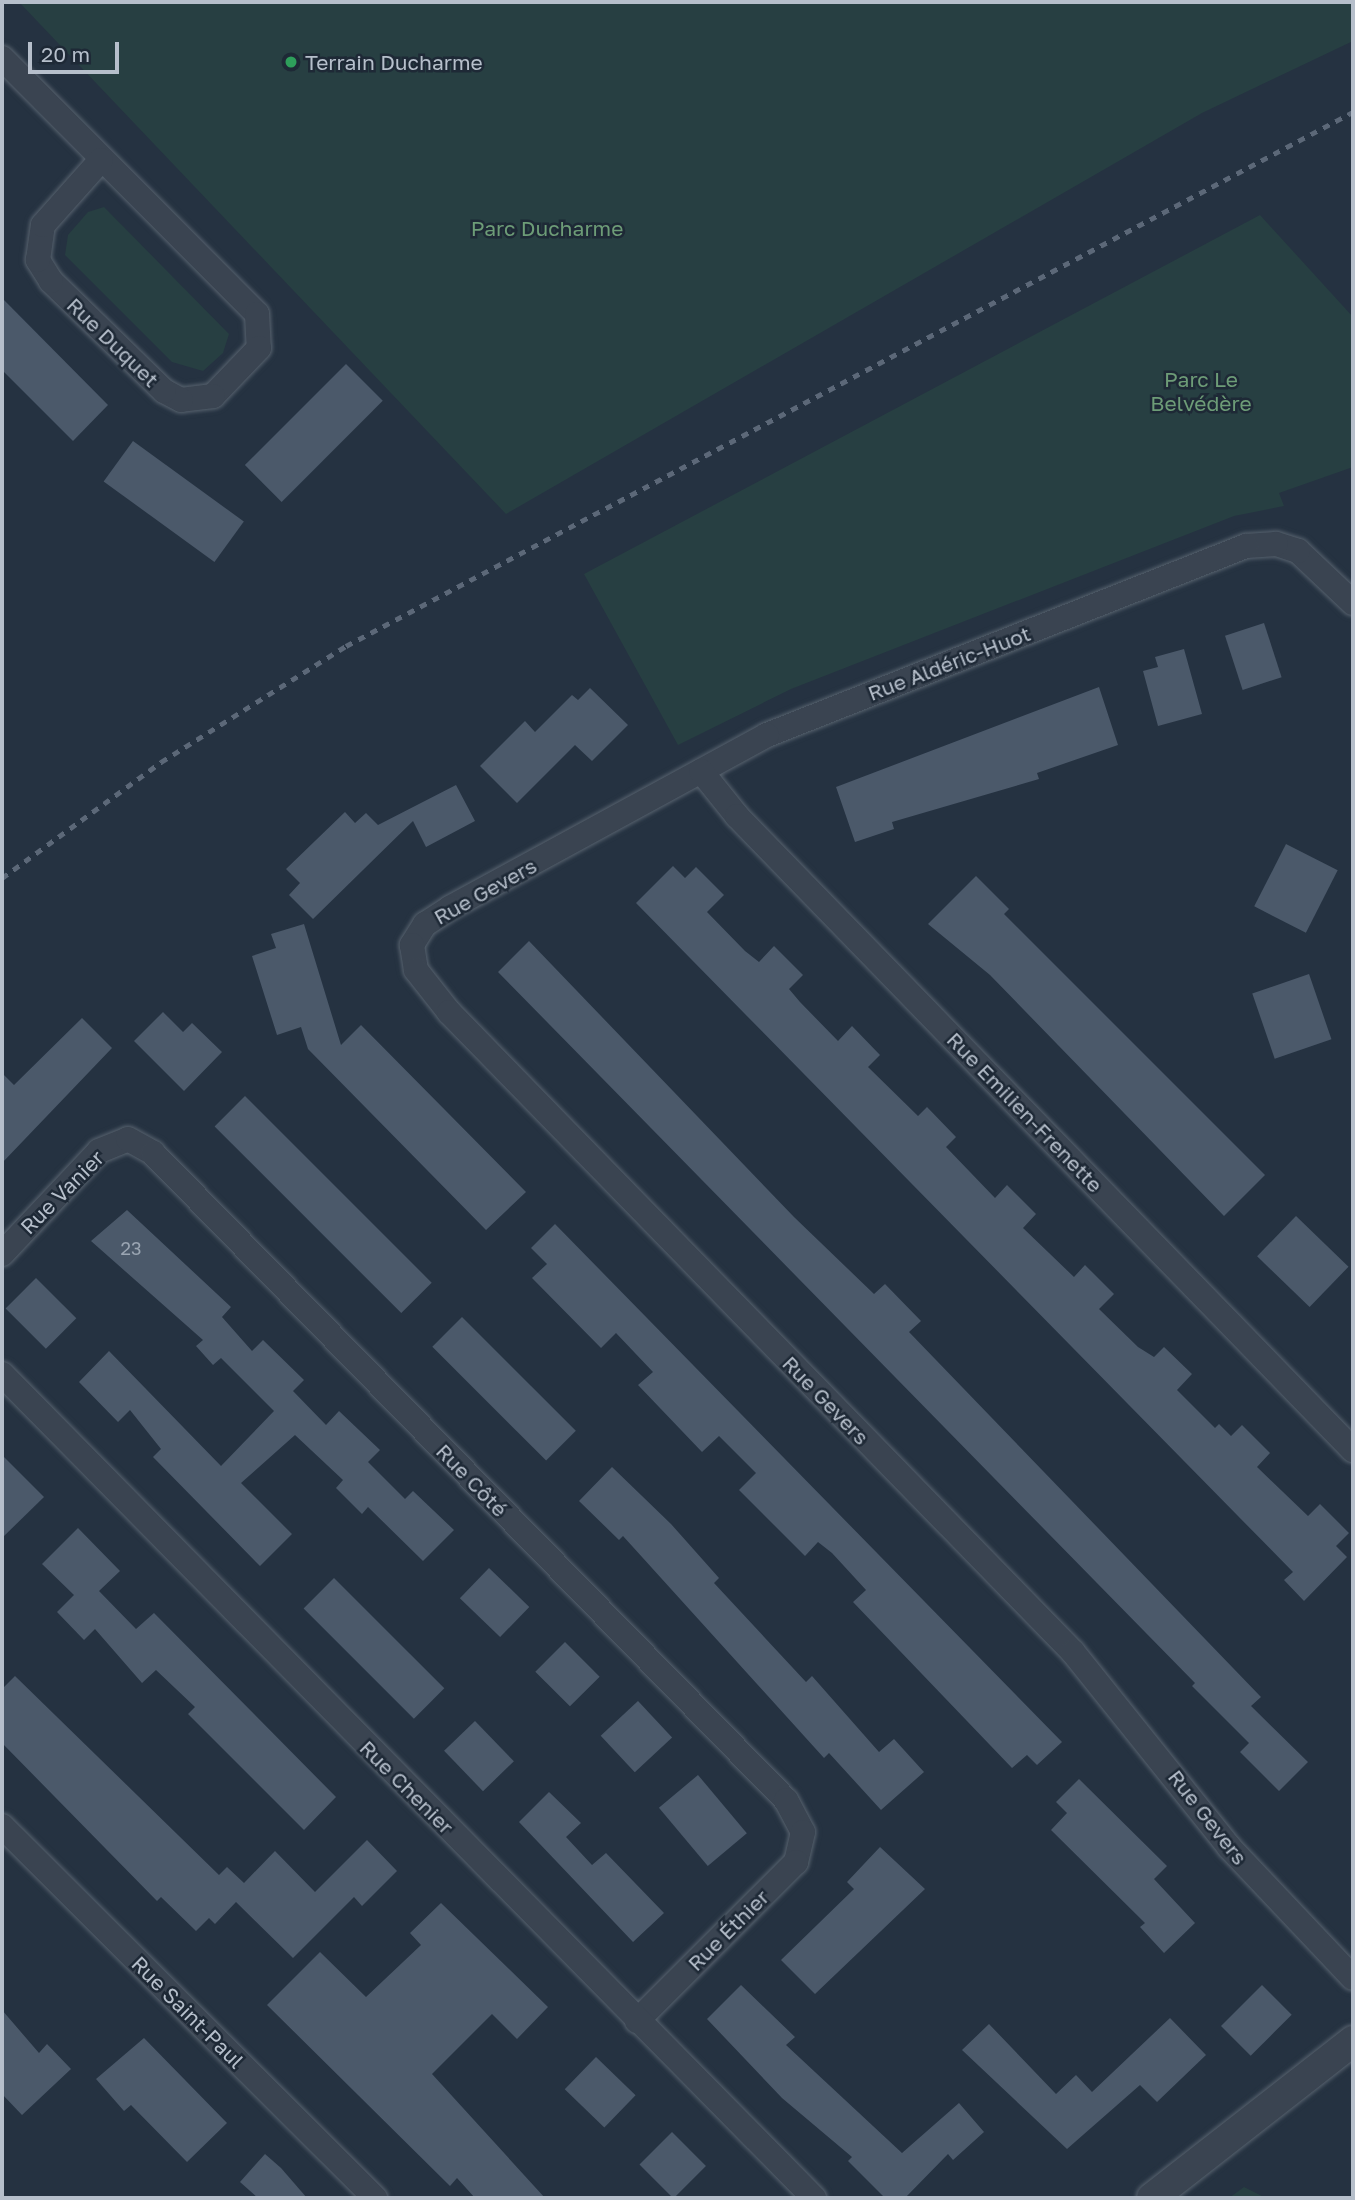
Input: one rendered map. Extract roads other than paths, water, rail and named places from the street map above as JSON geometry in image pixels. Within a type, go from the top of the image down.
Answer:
[{"type":"street","name":"Rue Duquet","points":[[2,58],[261,322],[262,338],[250,362],[213,396],[181,400],[164,391],[51,281],[38,260],[43,225],[100,160]]},
{"type":"street","name":"Rue Aldéric-Huot","points":[[546,858],[701,771],[797,722],[1255,544],[1298,551],[1353,603]]},
{"type":"street","name":"Rue Emilien-Frenette","points":[[701,771],[737,816],[1353,1450]]},
{"type":"street","name":"Rue Gevers","points":[[546,858],[450,908],[416,934],[412,957],[426,985],[1073,1652],[1229,1847],[1353,1978]]},
{"type":"street","name":"Rue Vanier","points":[[2,1254],[99,1151],[128,1139]]},
{"type":"street","name":"Rue Côté","points":[[128,1139],[153,1153],[786,1800],[803,1832]]},
{"type":"street","name":"Rue Chenier","points":[[2,1374],[814,2198]]},
{"type":"street","name":"Rue Saint-Paul","points":[[2,1826],[375,2198]]},
{"type":"street","name":"Rue Éthier","points":[[637,2021],[796,1862],[803,1832]]},
{"type":"street","points":[[1152,2198],[1353,2041]]},
{"type":"railway","points":[[2,878],[161,762],[346,646],[1353,112]]},
{"type":"place","name":"Terrain Ducharme","points":[[291,62]]},
{"type":"park label","name":"Parc Ducharme","points":[[547,228]]},
{"type":"park label","name":"Parc Le Belvédère","points":[[1201,391]]}]
